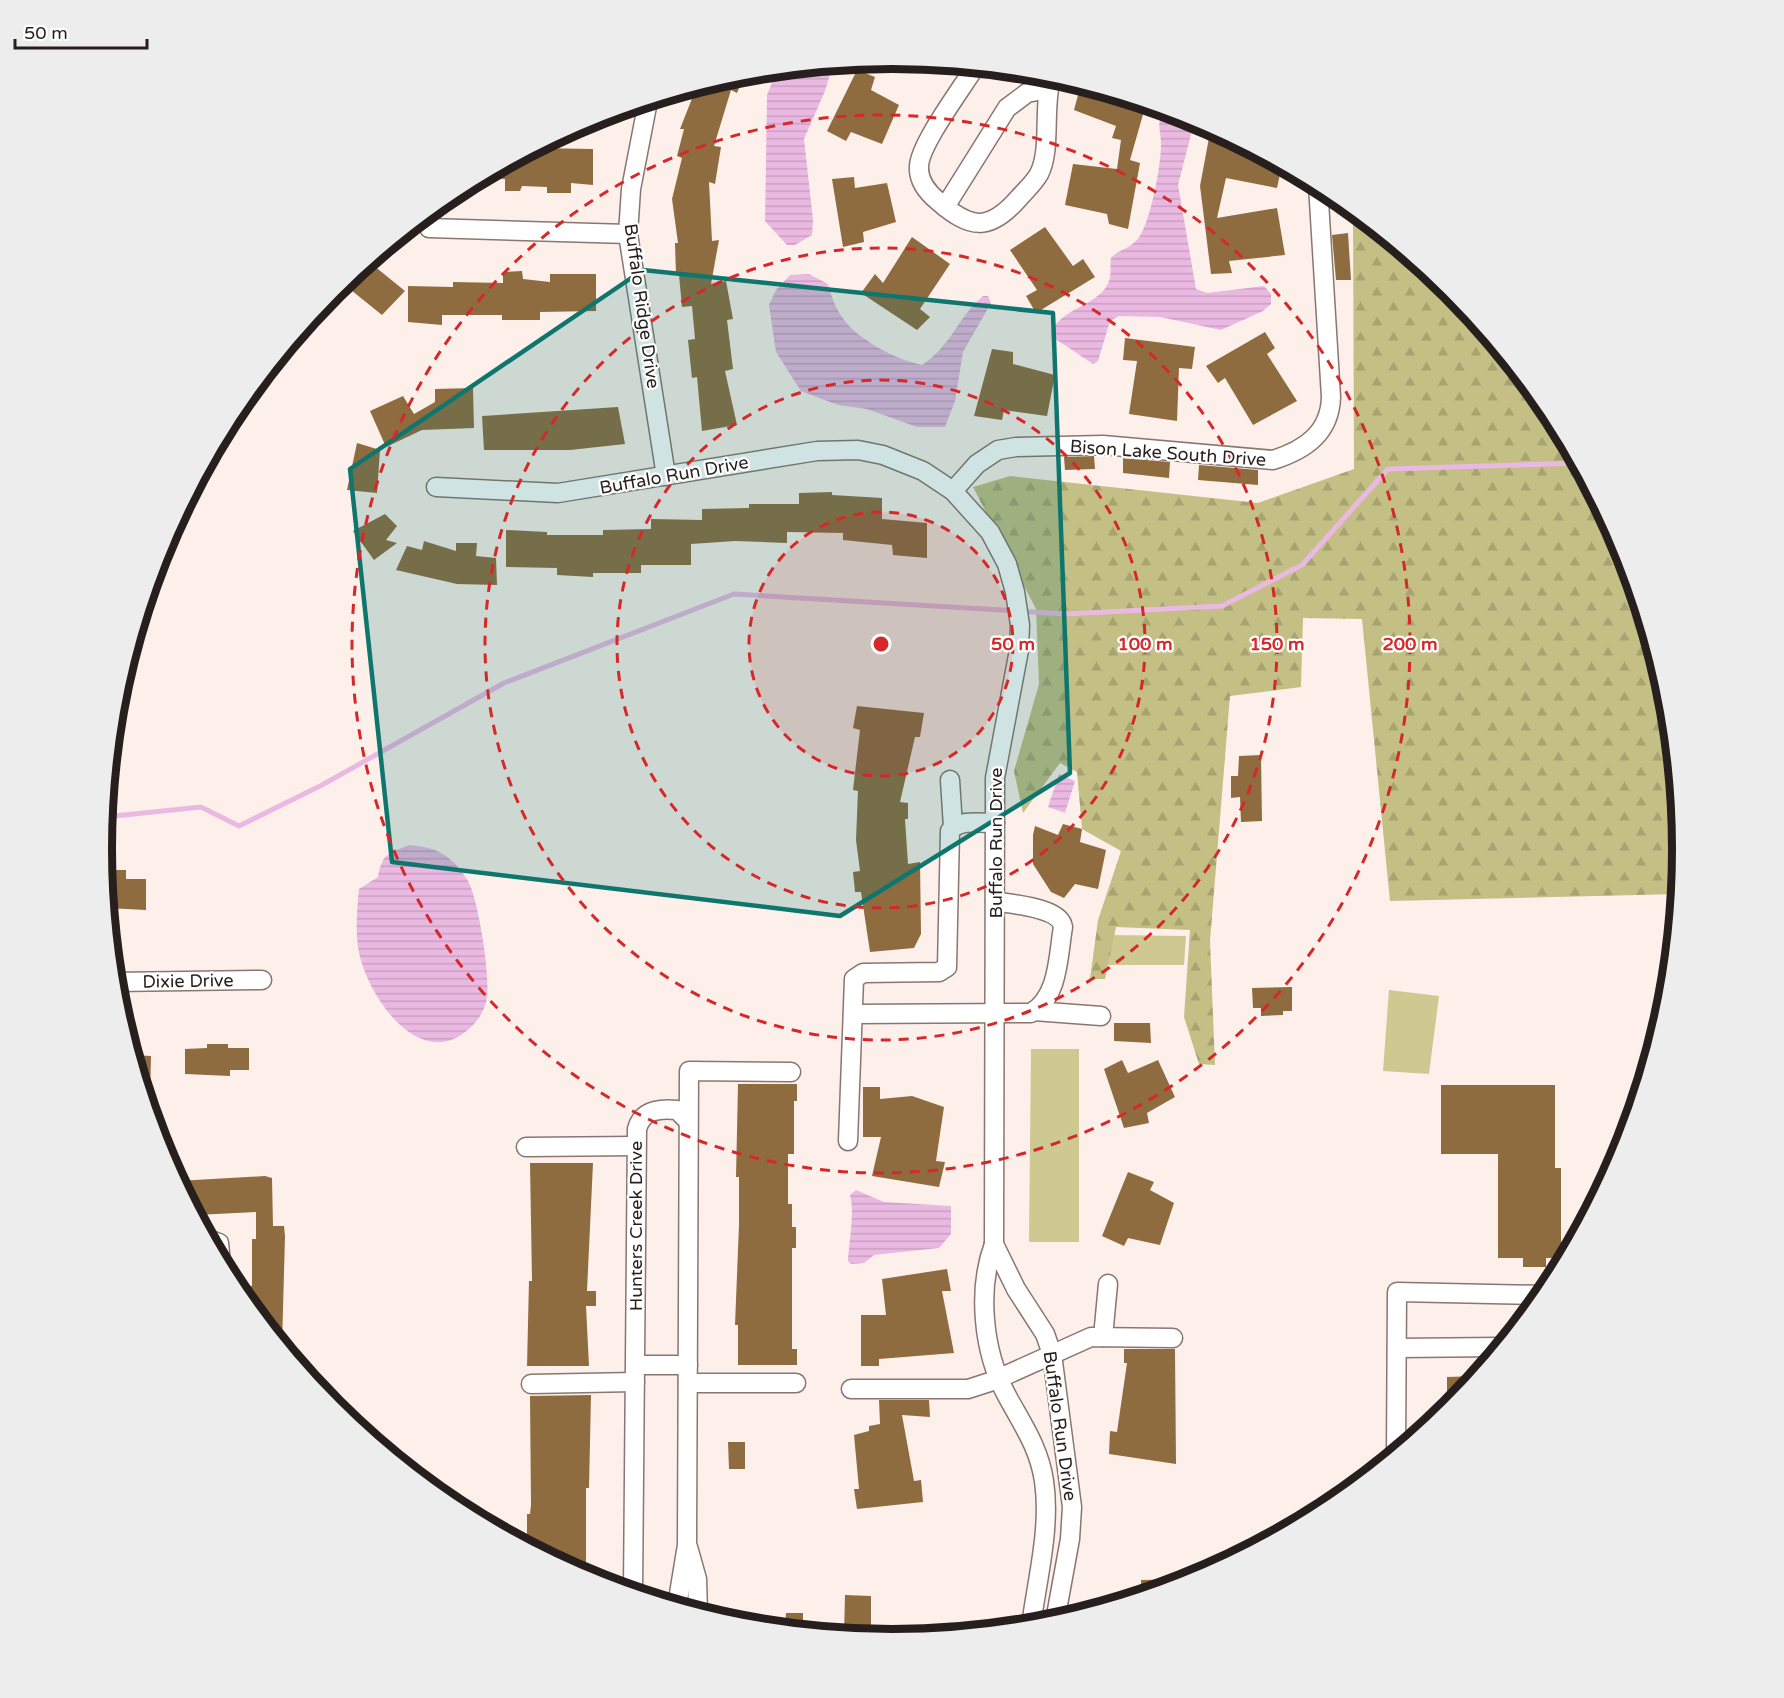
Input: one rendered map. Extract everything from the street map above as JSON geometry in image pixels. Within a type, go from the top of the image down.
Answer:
[{"type":"street","points":[[971,74],[924,150],[920,163],[923,184],[955,216],[969,222],[985,223],[1005,214],[1039,175],[1044,156],[1050,85]]},
{"type":"street","points":[[945,207],[1007,108],[1027,93],[1045,84]]},
{"type":"street","name":"Buffalo Ridge Drive","points":[[647,108],[631,189],[628,234],[666,476]]},
{"type":"street","name":"Bison Lake South Drive","points":[[953,491],[977,464],[998,450],[1007,448],[1103,445],[1273,460],[1290,456],[1310,443],[1322,428],[1331,404],[1319,196]]},
{"type":"street","points":[[429,228],[628,234]]},
{"type":"street","name":"Buffalo Run Drive","points":[[436,488],[558,493],[817,451],[858,450],[903,462],[953,491],[980,519],[998,547],[1013,585],[1019,616],[1017,666],[996,764],[994,1244],[985,1268],[986,1323],[990,1351],[999,1379],[1037,1450],[1044,1481],[1046,1520],[1032,1616]]},
{"type":"street","points":[[848,1141],[853,982],[858,974],[939,972],[947,967],[949,837],[953,827],[950,780]]},
{"type":"street","points":[[953,827],[964,823],[995,823]]},
{"type":"street","points":[[995,901],[1052,912],[1062,921],[1063,927],[1051,990],[1043,1005],[1034,1011]]},
{"type":"street","name":"Dixie Drive","points":[[124,982],[262,980]]},
{"type":"street","points":[[853,1014],[995,1014],[1034,1011],[1101,1016]]},
{"type":"street","points":[[678,1598],[679,1580],[687,1545],[689,1071],[791,1072]]},
{"type":"street","name":"Hunters Creek Drive","points":[[633,1585],[638,1124],[649,1112],[676,1110],[688,1121]]},
{"type":"street","points":[[526,1147],[636,1146]]},
{"type":"street","name":"Buffalo Run Drive","points":[[994,1244],[1016,1289],[1044,1334],[1052,1354],[1072,1507],[1070,1539],[1057,1611]]},
{"type":"street","points":[[1103,1337],[1108,1284]]},
{"type":"street","points":[[1396,1443],[1397,1292],[1533,1293]]},
{"type":"street","points":[[851,1389],[968,1389],[999,1379],[1091,1337],[1173,1338]]},
{"type":"street","points":[[1397,1348],[1491,1347]]},
{"type":"street","points":[[531,1384],[636,1374],[688,1365]]},
{"type":"street","points":[[688,1383],[796,1383]]},
{"type":"street","points":[[687,1545],[697,1579],[698,1604]]},
{"type":"highlighted area","points":[[643,270],[1053,313],[1070,773],[840,916],[392,862],[350,469]]},
{"type":"shaded area","points":[[831,72],[804,139],[813,220],[812,235],[795,245],[787,245],[765,221],[767,95],[774,79]]},
{"type":"shaded area","points":[[1161,117],[1192,129],[1178,185],[1196,289],[1207,293],[1264,286],[1271,294],[1271,304],[1263,311],[1221,330],[1160,317],[1119,316],[1110,321],[1098,361],[1093,364],[1051,336],[1061,319],[1106,288],[1110,278],[1111,258],[1134,243],[1142,232],[1157,180],[1161,145]]},
{"type":"shaded area","points":[[809,274],[828,284],[838,311],[855,331],[876,347],[922,365],[941,349],[974,304],[983,296],[988,296],[991,303],[963,352],[955,401],[945,427],[917,427],[867,409],[838,405],[801,391],[776,352],[769,305],[776,290],[790,275]]},
{"type":"shaded area","points":[[1059,774],[1075,781],[1065,813],[1048,807]]},
{"type":"shaded area","points":[[409,845],[428,848],[449,858],[465,876],[477,908],[485,957],[487,997],[480,1016],[473,1025],[454,1039],[436,1042],[418,1037],[401,1026],[386,1010],[374,991],[359,953],[357,921],[359,889],[378,877],[387,855]]},
{"type":"shaded area","points":[[1109,935],[1186,936],[1184,965],[1106,965]]},
{"type":"shaded area","points":[[1389,990],[1439,996],[1429,1074],[1383,1071]]},
{"type":"shaded area","points":[[1031,1049],[1079,1049],[1079,1242],[1029,1242]]},
{"type":"shaded area","points":[[856,1190],[884,1202],[951,1206],[951,1234],[939,1248],[874,1255],[864,1263],[851,1264],[848,1261],[852,1218],[850,1195]]},
{"type":"green space","points":[[1353,220],[1444,297],[1511,374],[1541,416],[1592,504],[1631,598],[1657,697],[1670,798],[1672,849],[1670,894],[1390,901],[1362,619],[1303,618],[1301,687],[1230,696],[1210,941],[1215,1065],[1199,1064],[1184,1017],[1190,930],[1116,927],[1105,979],[1090,979],[1098,920],[1121,851],[1082,829],[1077,772],[1060,763],[1023,813],[1014,771],[1039,684],[1036,609],[973,487],[1010,476],[1258,503],[1354,469]]},
{"type":"building","points":[[857,70],[875,77],[871,90],[899,105],[882,144],[851,132],[846,141],[827,131]]},
{"type":"building","points":[[741,84],[737,93],[731,90],[714,146],[721,147],[715,184],[709,182],[712,241],[719,240],[711,284],[726,281],[733,319],[727,320],[733,369],[725,371],[737,425],[702,431],[697,377],[692,378],[688,340],[695,339],[692,306],[682,307],[679,275],[676,275],[675,243],[678,243],[672,199],[682,158],[677,156],[684,129],[680,129],[693,95]]},
{"type":"building","points":[[1079,92],[1144,110],[1130,160],[1140,163],[1128,229],[1109,224],[1107,214],[1065,205],[1073,164],[1117,169],[1121,140],[1112,138],[1116,126],[1074,110]]},
{"type":"building","points":[[1209,137],[1280,173],[1277,188],[1226,178],[1217,218],[1277,208],[1285,255],[1229,261],[1232,273],[1211,274],[1200,186]]},
{"type":"building","points":[[549,148],[593,149],[593,185],[571,183],[571,193],[547,193],[547,187],[522,186],[520,191],[505,191],[505,179],[495,178]]},
{"type":"building","points":[[854,177],[855,188],[887,183],[896,222],[863,232],[864,242],[843,247],[832,179]]},
{"type":"building","points":[[1045,227],[1073,266],[1083,259],[1095,277],[1036,313],[1026,296],[1037,290],[1010,250]]},
{"type":"building","points":[[1348,233],[1351,280],[1336,280],[1332,235]]},
{"type":"building","points":[[912,237],[950,264],[920,309],[930,317],[917,330],[861,293],[875,274],[883,283]]},
{"type":"building","points":[[374,266],[405,291],[382,315],[349,289]]},
{"type":"building","points":[[522,271],[523,279],[550,282],[550,274],[596,274],[596,311],[540,312],[540,320],[502,320],[502,315],[442,315],[442,325],[408,322],[408,286],[453,287],[453,282],[503,283],[503,272]]},
{"type":"building","points":[[1265,332],[1275,348],[1267,354],[1297,401],[1253,425],[1225,378],[1218,383],[1206,366]]},
{"type":"building","points":[[1125,338],[1195,347],[1192,369],[1179,368],[1177,421],[1129,414],[1137,361],[1123,360]]},
{"type":"building","points":[[992,349],[1013,352],[1013,364],[1055,375],[1047,416],[1004,410],[1002,420],[974,416]]},
{"type":"building","points":[[473,388],[474,428],[422,430],[386,447],[370,411],[403,396],[414,414],[435,402],[435,389]]},
{"type":"building","points":[[618,407],[625,444],[570,450],[484,450],[482,416]]},
{"type":"building","points":[[357,443],[380,450],[377,493],[347,490]]},
{"type":"building","points":[[1094,456],[1095,469],[1065,470],[1064,457]]},
{"type":"building","points":[[1123,458],[1170,462],[1169,478],[1123,473]]},
{"type":"building","points":[[1199,465],[1258,470],[1258,485],[1198,480]]},
{"type":"building","points":[[832,492],[832,495],[882,498],[882,519],[927,523],[927,558],[893,555],[892,545],[843,540],[843,533],[787,532],[787,543],[735,541],[691,544],[691,565],[641,565],[641,573],[593,573],[593,577],[557,575],[557,568],[506,567],[506,530],[547,532],[547,535],[603,535],[603,530],[651,529],[651,519],[702,520],[702,509],[749,508],[749,504],[799,504],[799,493]]},
{"type":"building","points":[[385,514],[397,526],[386,540],[397,543],[374,560],[353,531]]},
{"type":"building","points":[[424,541],[456,551],[456,543],[477,543],[476,556],[496,558],[497,585],[457,584],[396,570],[407,546],[422,550]]},
{"type":"building","points":[[857,706],[924,713],[920,737],[915,737],[900,802],[908,803],[908,819],[905,819],[908,864],[920,862],[921,934],[914,948],[870,952],[861,892],[855,892],[853,872],[860,871],[856,840],[858,791],[853,790],[860,730],[853,728]]},
{"type":"building","points":[[1261,755],[1262,821],[1241,822],[1240,797],[1231,798],[1231,776],[1238,776],[1239,756]]},
{"type":"building","points":[[1063,824],[1082,829],[1080,842],[1106,850],[1098,889],[1075,884],[1064,898],[1051,892],[1033,864],[1035,826],[1058,835]]},
{"type":"building","points":[[113,870],[126,870],[126,879],[146,879],[146,910],[115,908]]},
{"type":"building","points":[[1292,987],[1292,1011],[1283,1011],[1283,1015],[1261,1016],[1261,1008],[1253,1008],[1252,988]]},
{"type":"building","points":[[1114,1023],[1150,1023],[1151,1043],[1114,1041]]},
{"type":"building","points":[[207,1044],[228,1044],[228,1048],[249,1048],[249,1070],[230,1070],[230,1076],[185,1074],[185,1049],[207,1048]]},
{"type":"building","points":[[140,1055],[151,1056],[150,1090]]},
{"type":"building","points":[[1122,1060],[1128,1073],[1158,1060],[1175,1097],[1147,1113],[1149,1123],[1124,1128],[1104,1069]]},
{"type":"building","points":[[738,1084],[797,1084],[797,1101],[794,1101],[794,1154],[788,1154],[788,1204],[792,1204],[792,1227],[796,1227],[796,1248],[792,1248],[792,1349],[797,1349],[797,1365],[738,1365],[738,1325],[735,1325],[739,1225],[739,1177],[736,1177]]},
{"type":"building","points":[[1441,1085],[1555,1085],[1555,1168],[1561,1168],[1561,1249],[1556,1258],[1546,1258],[1546,1267],[1523,1267],[1523,1258],[1498,1258],[1498,1154],[1441,1154]]},
{"type":"building","points":[[863,1087],[880,1087],[880,1099],[912,1096],[944,1107],[936,1161],[945,1162],[939,1187],[872,1176],[881,1137],[863,1137]]},
{"type":"building","points":[[530,1163],[593,1163],[587,1291],[596,1291],[596,1306],[586,1306],[589,1366],[527,1366],[529,1281],[532,1281]]},
{"type":"building","points":[[1128,1172],[1154,1182],[1150,1190],[1174,1203],[1160,1245],[1128,1238],[1124,1246],[1102,1236]]},
{"type":"building","points":[[265,1176],[272,1178],[273,1226],[284,1226],[285,1236],[282,1335],[248,1289],[248,1286],[252,1286],[252,1239],[256,1239],[256,1212],[203,1215],[186,1180]]},
{"type":"building","points":[[947,1269],[951,1291],[942,1291],[954,1353],[879,1359],[879,1366],[861,1366],[861,1315],[886,1315],[882,1279]]},
{"type":"building","points":[[1124,1349],[1175,1349],[1176,1464],[1109,1454],[1110,1431],[1117,1432],[1127,1363],[1124,1363]]},
{"type":"building","points":[[1466,1376],[1447,1398],[1447,1377]]},
{"type":"building","points":[[591,1395],[589,1488],[586,1488],[586,1566],[527,1538],[527,1514],[530,1514],[531,1505],[530,1396]]},
{"type":"building","points":[[879,1400],[929,1400],[930,1417],[902,1415],[914,1481],[921,1480],[923,1502],[857,1509],[854,1489],[859,1489],[854,1435],[869,1431],[869,1426],[880,1424]]},
{"type":"building","points":[[728,1442],[745,1442],[745,1469],[729,1469]]},
{"type":"building","points":[[1165,1579],[1141,1589],[1141,1580]]},
{"type":"building","points":[[845,1595],[871,1596],[871,1628],[844,1627]]},
{"type":"building","points":[[786,1613],[803,1613],[803,1623],[785,1621]]},
{"type":"waterway","points":[[113,816],[201,807],[239,826],[322,785],[504,683],[734,594],[1066,614],[1222,606],[1302,565],[1388,469],[1569,463]]}]
